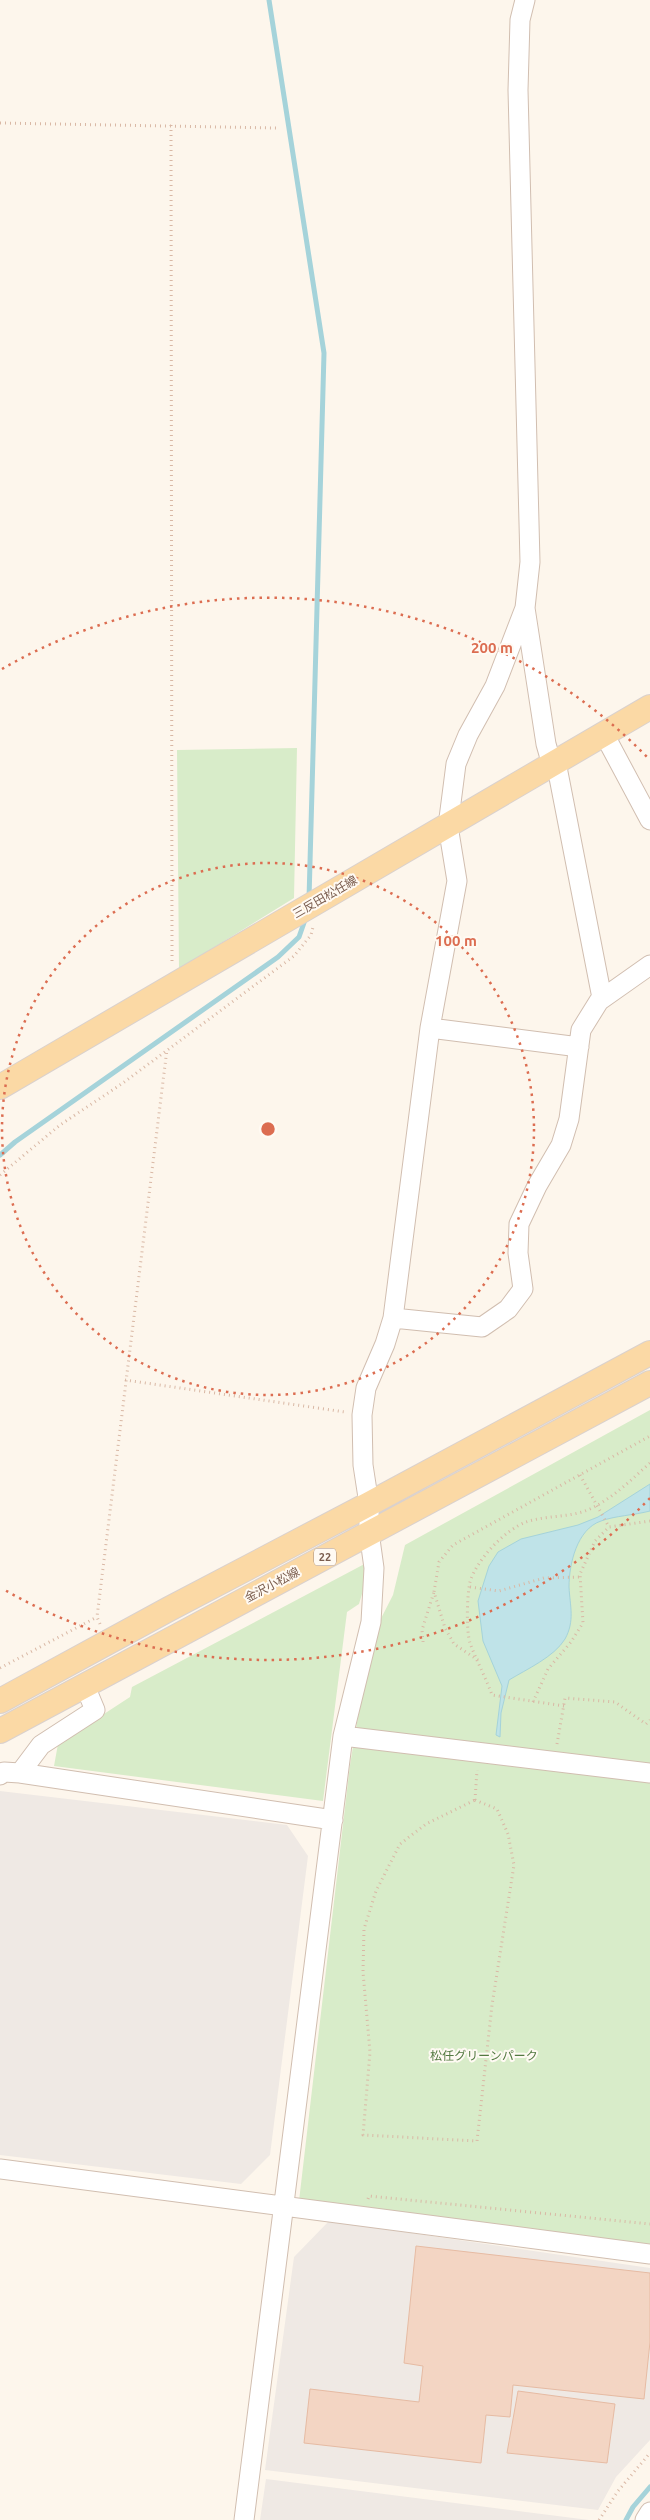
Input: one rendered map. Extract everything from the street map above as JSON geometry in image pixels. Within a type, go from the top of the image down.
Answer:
[{"type":"main road","name":"三反田松任線","points":[[0,1087],[650,706]]},
{"type":"main road","name":"22","points":[[0,1701],[108,1641],[650,1353]]},
{"type":"main road","name":"金沢小松線","points":[[0,1731],[650,1383]]},
{"type":"street","points":[[244,2520],[343,1736],[371,1622],[374,1568],[369,1532],[369,1504],[363,1465],[362,1415],[366,1388],[385,1344],[393,1318],[430,1028],[457,881],[448,826],[456,764],[468,735],[495,686],[525,608],[530,562],[518,90],[520,20],[525,0]]},
{"type":"street","points":[[525,608],[546,744],[554,763],[602,998]]},
{"type":"street","points":[[604,734],[650,820]]},
{"type":"street","points":[[393,1318],[482,1327],[508,1308],[523,1290],[518,1253],[519,1224],[561,1144],[569,1119],[581,1030],[602,998],[650,965]]},
{"type":"street","points":[[430,1028],[579,1047]]},
{"type":"street","points":[[20,1773],[42,1745],[95,1710],[85,1686]]},
{"type":"street","points":[[343,1736],[650,1773]]},
{"type":"street","points":[[0,1775],[4,1772],[20,1773],[333,1820]]},
{"type":"street","points":[[0,2168],[284,2208],[650,2254]]},
{"type":"street","points":[[645,2520],[650,2512]]},
{"type":"path","points":[[0,123],[276,128]]},
{"type":"path","points":[[171,125],[172,986]]},
{"type":"path","points":[[0,1175],[60,1125],[122,1083],[294,956],[310,935],[324,898]]},
{"type":"path","points":[[108,1641],[96,1617],[167,1049]]},
{"type":"path","points":[[125,1380],[362,1415]]},
{"type":"path","points":[[423,1642],[422,1630],[434,1592],[439,1562],[453,1545],[650,1436]]},
{"type":"path","points":[[564,1706],[492,1695],[470,1641],[470,1582],[485,1556],[500,1538],[526,1522],[559,1518],[597,1505],[625,1485],[650,1463]]},
{"type":"path","points":[[580,1475],[610,1527]]},
{"type":"path","points":[[533,1702],[548,1669],[571,1642],[583,1623],[580,1574],[595,1541],[610,1527],[650,1521]]},
{"type":"path","points":[[470,1587],[499,1591],[544,1578],[580,1577]]},
{"type":"path","points":[[434,1592],[445,1628],[454,1644],[479,1661]]},
{"type":"path","points":[[0,1668],[96,1617]]},
{"type":"path","points":[[554,1762],[566,1698],[615,1702],[646,1724],[650,1720]]},
{"type":"path","points":[[475,1800],[478,1752]]},
{"type":"path","points":[[475,1800],[497,1809],[508,1834],[514,1865],[492,2004],[477,2141],[363,2135],[370,2052],[363,1972],[364,1929],[376,1892],[400,1844],[426,1824],[475,1800]]},
{"type":"path","points":[[364,2217],[369,2196],[650,2224]]},
{"type":"path","points":[[599,2520],[618,2491],[650,2453]]},
{"type":"shaded area","points":[[0,1791],[287,1825],[308,1856],[270,2155],[241,2184],[0,2155]]},
{"type":"shaded area","points":[[329,2221],[650,2268],[650,2440],[616,2477],[598,2510],[265,2470],[294,2257]]},
{"type":"shaded area","points":[[266,2479],[589,2520],[260,2520]]},
{"type":"green space","points":[[297,748],[294,898],[179,969],[177,750]]},
{"type":"green space","name":"松任グリーンパーク","points":[[650,1410],[650,2244],[299,2201],[350,1765],[371,1638],[393,1595],[405,1545]]},
{"type":"green space","points":[[372,1560],[359,1604],[347,1612],[323,1801],[54,1766],[58,1744],[130,1697],[132,1687]]},
{"type":"water","points":[[650,1484],[650,1511],[601,1521],[586,1531],[580,1539],[573,1558],[569,1578],[571,1620],[565,1639],[540,1662],[509,1680],[501,1713],[500,1737],[496,1735],[502,1686],[483,1641],[478,1601],[489,1566],[498,1552],[521,1539],[578,1525],[598,1517]]},
{"type":"building","points":[[416,2246],[650,2273],[650,2342],[644,2399],[513,2385],[510,2417],[486,2415],[481,2463],[304,2443],[310,2389],[419,2402],[423,2366],[404,2363]]},
{"type":"building","points":[[518,2391],[615,2404],[607,2463],[507,2453]]},
{"type":"waterway","points":[[269,0],[324,353],[309,899]]},
{"type":"waterway","points":[[0,1155],[15,1142],[278,957],[299,937],[306,917]]},
{"type":"waterway","points":[[626,2520],[633,2507],[650,2487]]}]
